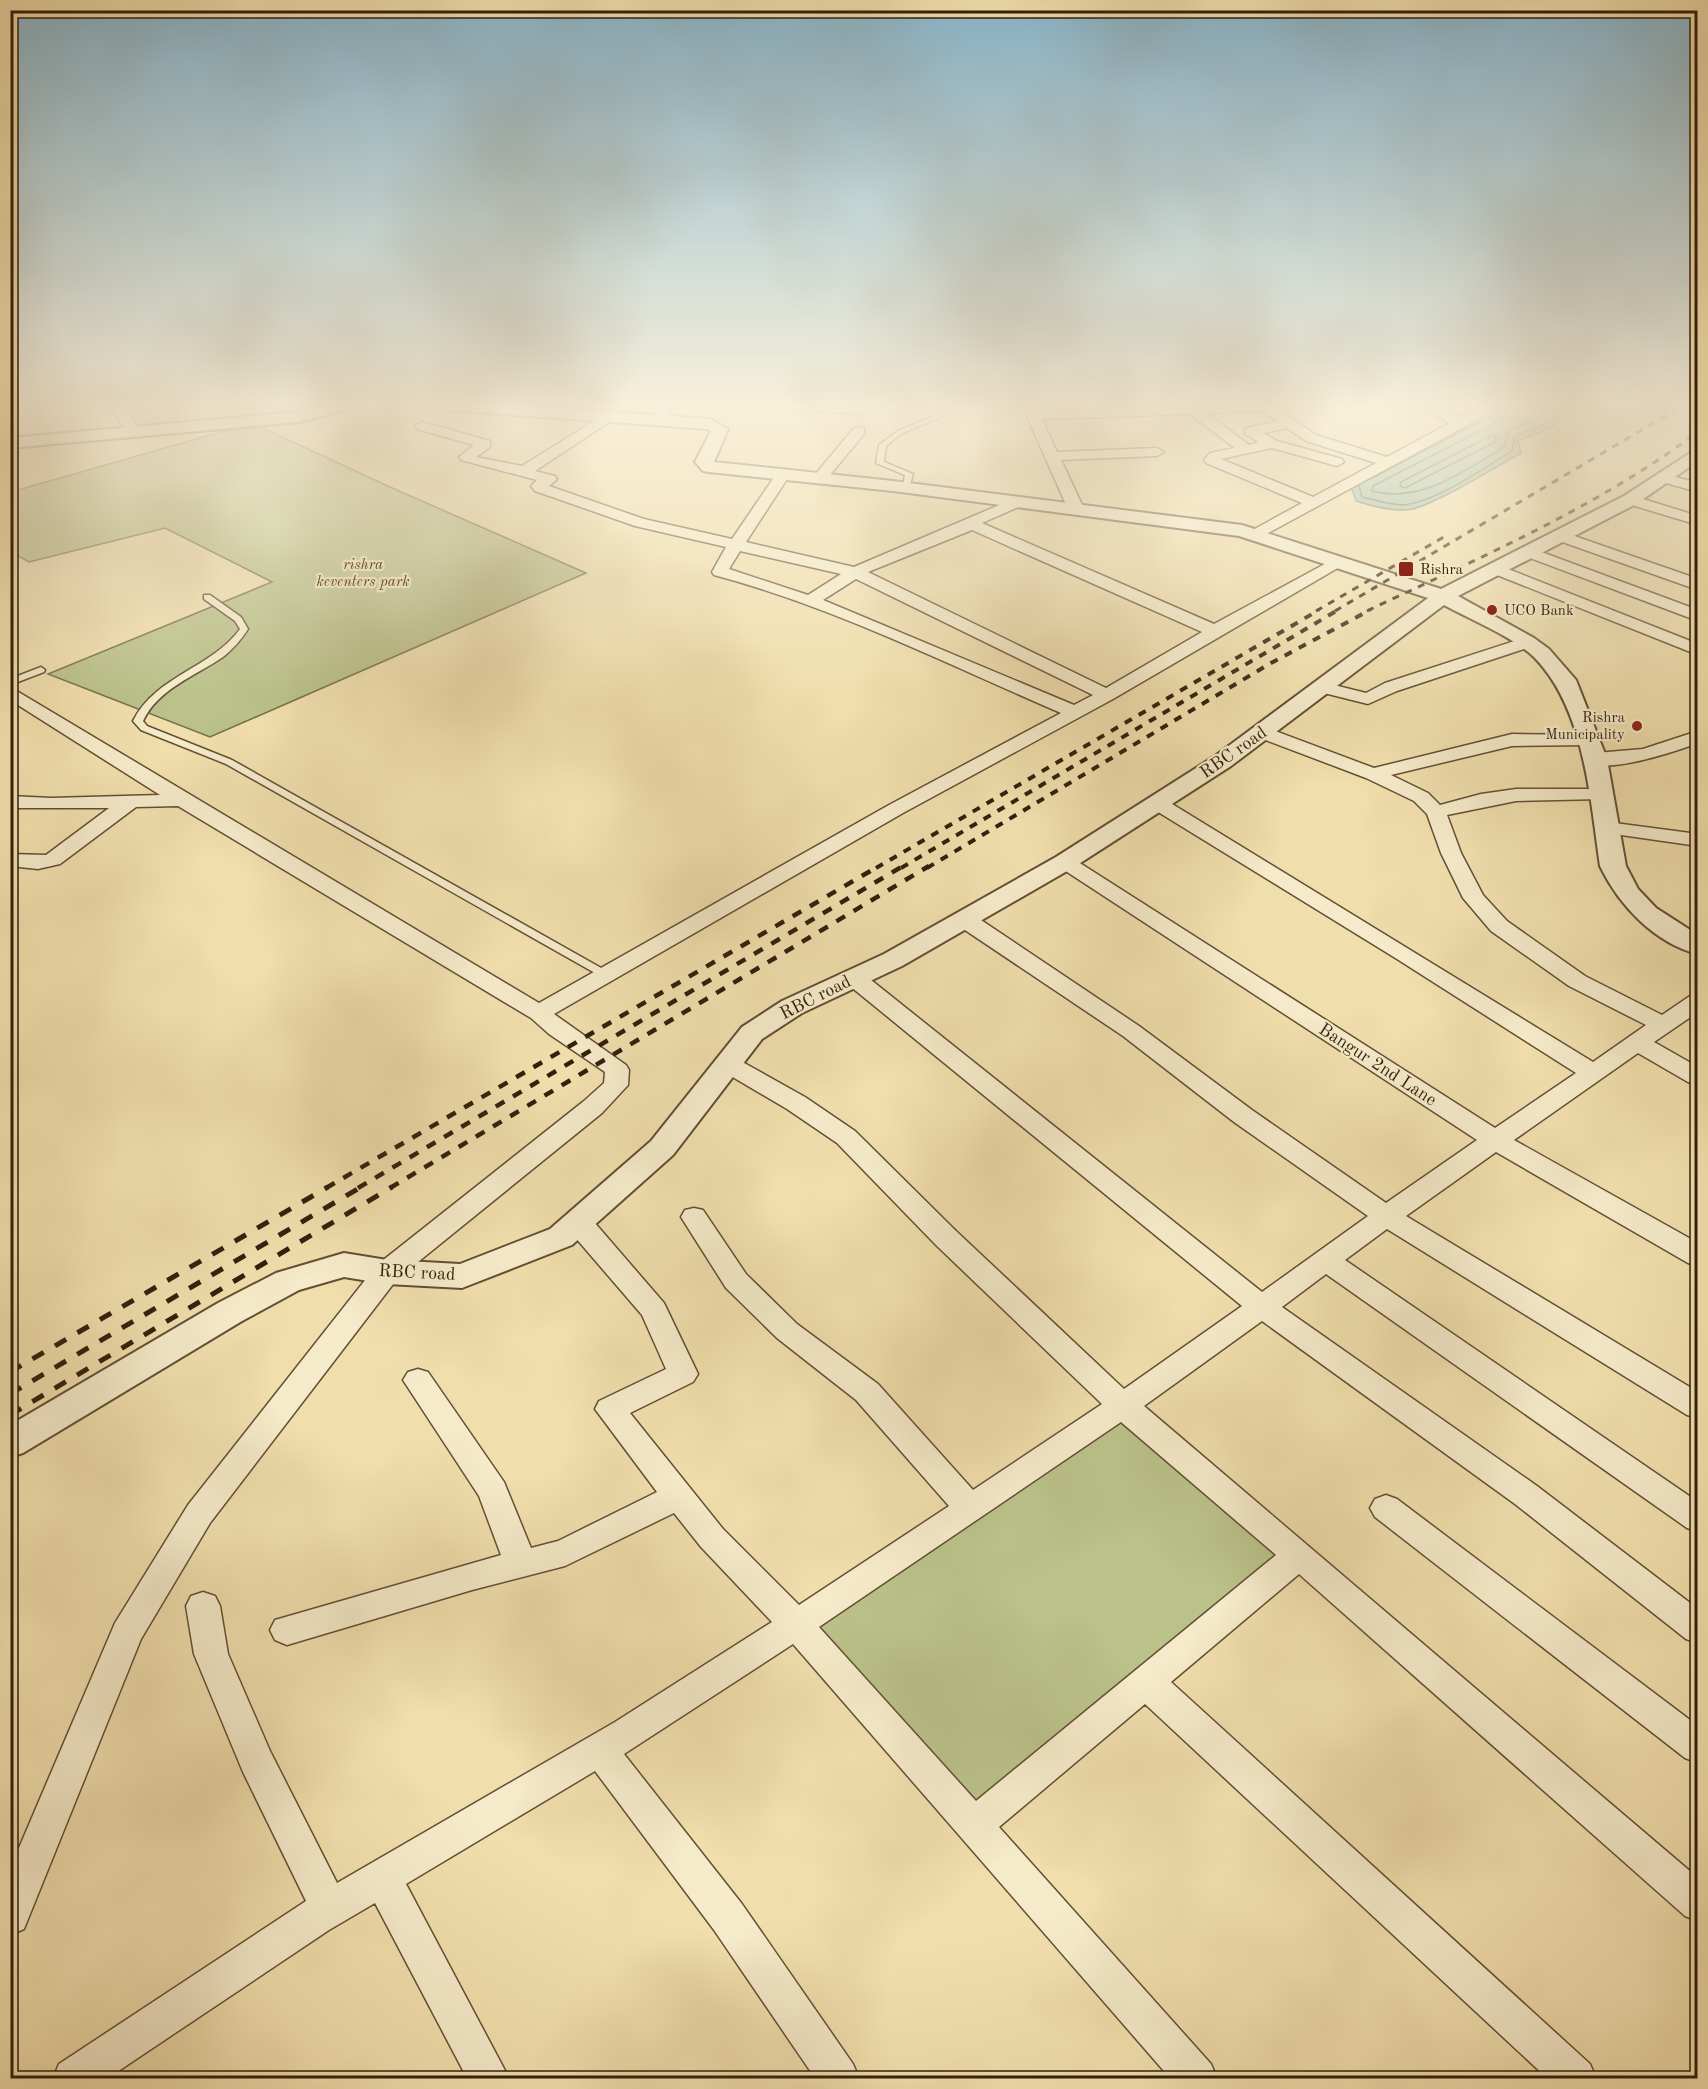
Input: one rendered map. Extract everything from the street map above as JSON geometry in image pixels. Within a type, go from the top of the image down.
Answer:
[{"type":"street","points":[[579,502],[621,518],[855,572],[1107,695]]},
{"type":"street","points":[[764,502],[719,570],[720,572],[758,582],[810,601],[1075,712]]},
{"type":"street","points":[[810,601],[855,572],[972,524],[977,519],[1017,502]]},
{"type":"street","points":[[1022,502],[1257,534],[1443,596],[1527,642],[1542,653],[1568,685],[1593,749],[1613,866],[1629,897],[1667,930],[1698,946]]},
{"type":"street","points":[[1073,502],[1076,509]]},
{"type":"street","name":"RBC road","points":[[10,1443],[230,1312],[288,1281],[344,1265],[387,1272],[462,1276],[561,1237],[662,1148],[752,1033],[792,1006],[893,960],[1065,862],[1223,761],[1443,596],[1493,568],[1625,502]]},
{"type":"street","points":[[1638,502],[1698,521]]},
{"type":"street","points":[[1257,534],[1314,503]]},
{"type":"street","points":[[972,524],[1215,632]]},
{"type":"street","points":[[1560,536],[1698,585]]},
{"type":"street","points":[[1528,552],[1698,616]]},
{"type":"street","points":[[539,1013],[896,809],[1107,695],[1340,562]]},
{"type":"street","points":[[1493,568],[1698,650]]},
{"type":"street","points":[[1322,687],[1368,699],[1391,687],[1527,642]]},
{"type":"street","points":[[10,692],[182,800],[539,1013],[549,1024],[607,1059],[617,1070],[616,1085],[387,1272],[199,1514],[127,1633],[10,1916]]},
{"type":"street","points":[[1262,732],[1373,774],[1422,797],[1436,812],[1451,853],[1474,898],[1494,921],[1537,955],[1577,981],[1664,1025]]},
{"type":"street","points":[[1373,774],[1512,740],[1645,755],[1698,737]]},
{"type":"street","points":[[1436,812],[1481,800],[1516,795],[1601,793]]},
{"type":"street","points":[[10,802],[51,804],[182,800]]},
{"type":"street","points":[[10,860],[38,863],[53,860],[130,802]]},
{"type":"street","points":[[1157,803],[1405,954],[1593,1073]]},
{"type":"street","points":[[1607,828],[1698,840]]},
{"type":"street","name":"Bangur 2nd Lane","points":[[1065,862],[1496,1140],[1698,1256]]},
{"type":"street","points":[[964,918],[1131,1031],[1243,1116],[1386,1216],[1698,1407]]},
{"type":"street","points":[[853,977],[1262,1307],[1526,1495],[1698,1629]]},
{"type":"street","points":[[72,2079],[330,1908],[599,1749],[796,1624],[970,1509],[1262,1307],[1386,1216],[1698,1001]]},
{"type":"street","points":[[1637,1043],[1696,1077]]},
{"type":"street","points":[[728,1064],[796,1103],[846,1137],[946,1238],[1122,1405],[1299,1555],[1698,1903]]},
{"type":"street","points":[[694,1217],[736,1281],[786,1331],[867,1392],[970,1509]]},
{"type":"street","points":[[578,1222],[654,1310],[683,1374],[610,1409],[712,1538],[796,1624],[1197,2079]]},
{"type":"street","points":[[1326,1260],[1698,1519]]},
{"type":"street","points":[[418,1380],[493,1491],[521,1564]]},
{"type":"street","points":[[286,1630],[565,1553],[678,1496]]},
{"type":"street","points":[[1386,1508],[1698,1747]]},
{"type":"street","points":[[974,1825],[1299,1555]]},
{"type":"street","points":[[202,1606],[211,1654],[256,1760],[330,1908]]},
{"type":"street","points":[[1146,1682],[1576,2079]]},
{"type":"street","points":[[599,1749],[728,1917],[838,2079]]},
{"type":"street","points":[[382,1878],[489,2079]]},
{"type":"lane","points":[[207,597],[237,619],[244,629],[241,637],[152,700],[140,713],[138,721],[144,728],[229,762],[606,975]]},
{"type":"lane","points":[[10,682],[41,670]]},
{"type":"green space","name":"rishra keventers park","points":[[11,502],[425,502],[586,573],[210,737],[48,674],[272,582],[165,528],[29,562],[11,552]]},
{"type":"green space","points":[[1122,1405],[1299,1555],[974,1825],[796,1624]]},
{"type":"water","points":[[1361,502],[1431,502],[1406,510],[1381,508]]},
{"type":"railway","points":[[1335,611],[1519,502]]},
{"type":"railway","points":[[1367,611],[1537,530],[1588,502]]},
{"type":"railway","points":[[1316,611],[1449,534]]},
{"type":"railway","points":[[876,868],[1319,610]]},
{"type":"railway","points":[[901,868],[1338,610]]},
{"type":"railway","points":[[927,868],[1271,663],[1370,610]]},
{"type":"railway","points":[[326,1188],[879,866]]},
{"type":"railway","points":[[358,1188],[903,866]]},
{"type":"railway","points":[[390,1188],[929,866]]},
{"type":"railway","points":[[10,1372],[328,1187]]},
{"type":"railway","points":[[10,1394],[361,1187]]},
{"type":"railway","points":[[10,1415],[392,1187]]},
{"type":"place","name":"Rishra","points":[[1406,569]]},
{"type":"place","name":"UCO Bank","points":[[1492,610]]},
{"type":"place","name":"Rishra Municipality","points":[[1637,726]]}]
